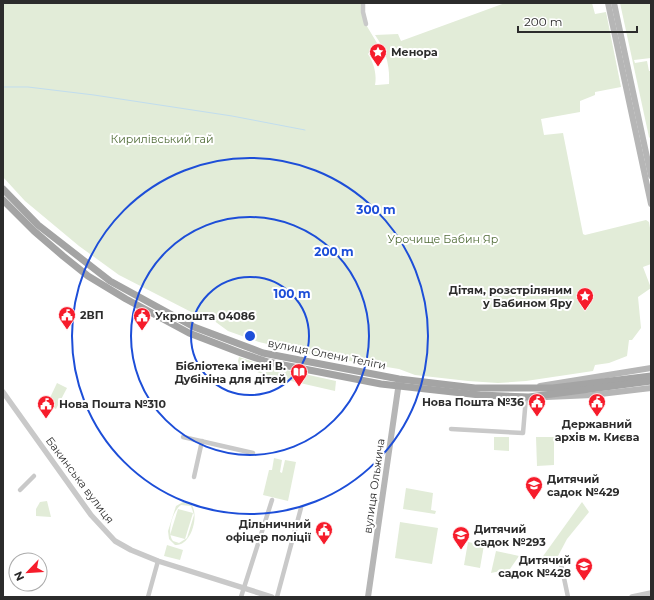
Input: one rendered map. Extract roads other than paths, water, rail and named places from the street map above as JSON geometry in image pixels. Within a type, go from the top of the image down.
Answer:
[{"type":"main road","points":[[608,3],[651,176]]},
{"type":"main road","points":[[614,3],[651,204]]},
{"type":"main road","name":"вулиця Олени Теліги","points":[[3,189],[38,225],[91,268],[110,281],[182,321],[225,340],[263,353],[399,379],[475,388],[568,386],[651,376]]},
{"type":"main road","name":"вулиця Олени Теліги","points":[[3,200],[34,232],[88,276],[126,299],[189,332],[268,362],[398,386],[480,395],[528,397],[592,395],[651,388]]},
{"type":"main road","name":"вулиця Олени Теліги","points":[[528,388],[651,368]]},
{"type":"main road","name":"вулиця Ольжича","points":[[368,597],[399,379]]},
{"type":"main road","name":"вулиця Олени Теліги","points":[[528,397],[651,381]]},
{"type":"street","points":[[363,3],[363,12],[366,24]]},
{"type":"street","name":"Бакинська вулиця","points":[[3,392],[91,515],[115,541],[131,550],[158,561],[272,597]]},
{"type":"street","points":[[452,429],[523,434],[528,397]]},
{"type":"street","points":[[183,437],[253,453]]},
{"type":"street","points":[[194,477],[202,441]]},
{"type":"street","points":[[20,490],[34,476]]},
{"type":"street","points":[[241,597],[272,500]]},
{"type":"street","points":[[277,597],[301,508]]},
{"type":"street","points":[[148,597],[158,561]]},
{"type":"street","points":[[561,564],[568,597]]},
{"type":"street","points":[[632,597],[651,593]]},
{"type":"waterway","points":[[3,87],[28,87],[94,95],[232,116],[305,130]]},
{"type":"place","name":"Менора","points":[[378,67]]},
{"type":"place","name":"Дітям, розстріляним у Бабином Яру","points":[[585,311]]},
{"type":"place","name":"2ВП","points":[[67,330]]},
{"type":"place","name":"Укрпошта 04086","points":[[142,331]]},
{"type":"place","name":"Бібліотека імені В. Дубініна для дітей","points":[[299,387]]},
{"type":"place","name":"Нова Пошта №36","points":[[537,417]]},
{"type":"place","name":"Державний архів м. Києва","points":[[597,417]]},
{"type":"place","name":"Нова Пошта №310","points":[[46,419]]},
{"type":"place","name":"Дитячий садок №429","points":[[534,500]]},
{"type":"place","name":"Дільничний офіцер поліції","points":[[324,545]]},
{"type":"place","name":"Дитячий садок №293","points":[[461,550]]},
{"type":"place","name":"Дитячий садок №428","points":[[584,581]]},
{"type":"park label","name":"Кирилівський гай","points":[[162,139]]},
{"type":"park label","name":"Урочище Бабин Яр","points":[[443,239]]}]
